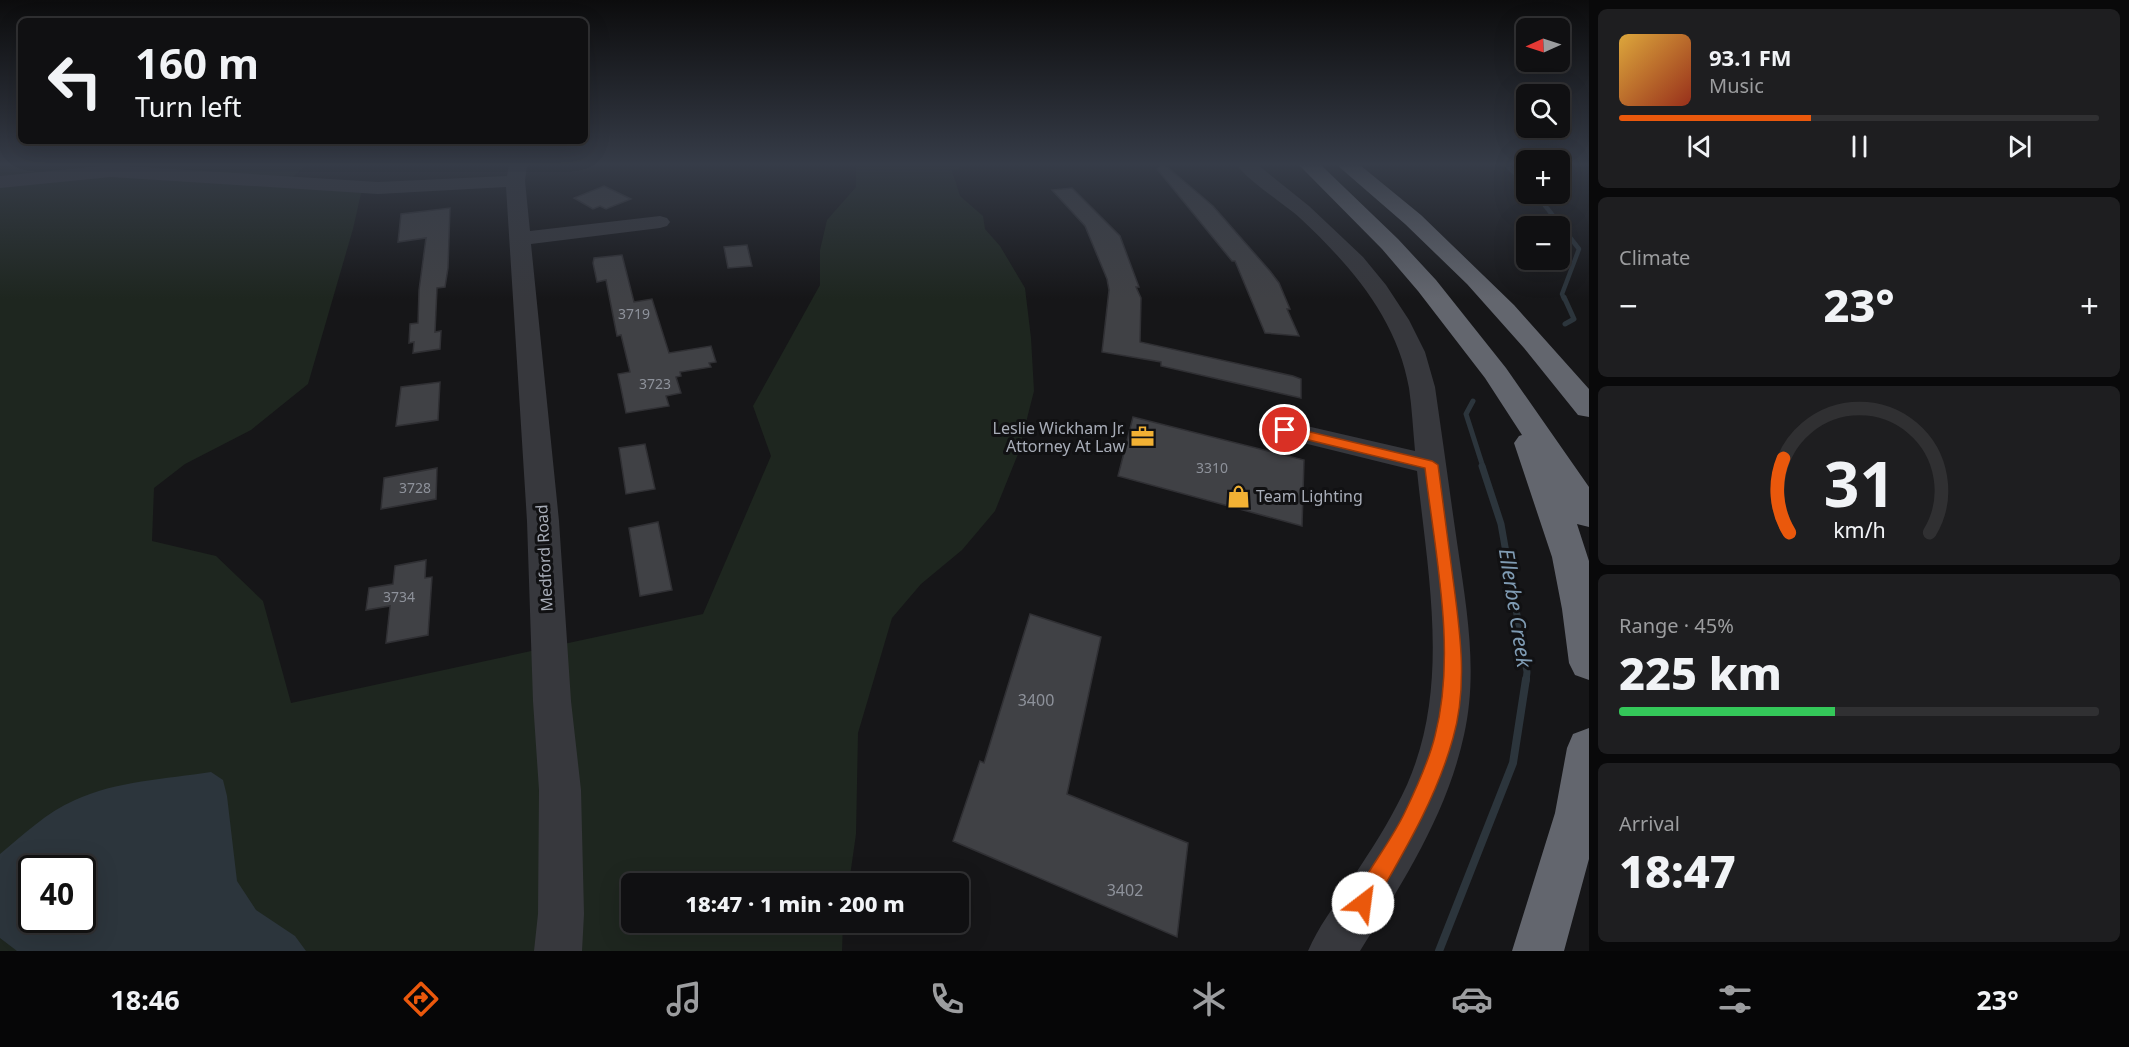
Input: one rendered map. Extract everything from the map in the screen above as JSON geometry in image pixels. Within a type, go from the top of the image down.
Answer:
[{"type":"highway","points":[[1357,209],[1400,253],[1467,333],[1520,405],[1589,515]]},
{"type":"highway","points":[[1399,209],[1433,239],[1513,319],[1589,390]]},
{"type":"highway","points":[[1513,319],[1589,408]]},
{"type":"highway","points":[[1520,405],[1538,473],[1558,521],[1574,570],[1589,663]]},
{"type":"highway","points":[[1538,951],[1578,813],[1589,748]]},
{"type":"street","name":"Medford Road","points":[[518,209],[543,521],[552,701],[560,790],[561,914],[558,951]]},
{"type":"street","points":[[1300,209],[1363,273],[1399,320],[1418,366],[1452,636],[1453,675],[1444,738],[1412,819],[1332,951]]},
{"type":"street","points":[[520,238],[660,222]]},
{"type":"street","points":[[1285,430],[1432,465]]},
{"type":"shaded area","points":[[0,209],[357,209],[308,384],[251,430],[185,464],[154,488],[152,541],[216,556],[263,601],[291,703],[703,614],[771,456],[753,406],[820,285],[820,250],[827,220],[836,209],[975,209],[983,216],[985,229],[1000,246],[1025,288],[1034,391],[1018,454],[995,511],[962,550],[921,584],[892,618],[858,733],[856,834],[850,873],[621,873],[621,933],[843,933],[842,951],[0,951]]},
{"type":"shaded area","points":[[211,772],[223,780],[237,881],[256,910],[295,936],[306,951],[17,951],[0,938],[0,854],[36,824],[75,800],[107,789]]},
{"type":"building","points":[[450,209],[445,287],[437,288],[435,332],[441,331],[440,349],[413,353],[414,342],[409,343],[410,324],[418,323],[419,290],[426,238],[398,242],[401,214]]},
{"type":"building","points":[[1070,209],[1093,209],[1120,236],[1139,287],[1136,287],[1141,298],[1140,342],[1293,376],[1301,379],[1301,398],[1161,366],[1161,362],[1102,352],[1109,290],[1107,279],[1085,226]]},
{"type":"building","points":[[1190,209],[1216,209],[1270,271],[1279,283],[1299,336],[1265,333],[1235,261],[1232,261]]},
{"type":"building","points":[[747,245],[752,266],[728,268],[724,247]]},
{"type":"building","points":[[622,255],[634,302],[652,299],[669,353],[711,346],[716,362],[709,363],[711,367],[680,372],[681,376],[676,377],[681,393],[666,396],[669,406],[626,413],[618,374],[630,372],[621,335],[617,336],[606,280],[597,282],[593,263],[594,258]]},
{"type":"building","points":[[440,382],[438,420],[396,426],[401,387]]},
{"type":"building","points":[[1133,417],[1304,460],[1302,526],[1118,476]]},
{"type":"building","points":[[645,444],[655,489],[626,494],[619,448]]},
{"type":"building","points":[[437,468],[436,499],[381,509],[384,478]]},
{"type":"building","points":[[658,522],[672,590],[640,596],[629,528]]},
{"type":"building","points":[[426,560],[425,578],[432,577],[428,635],[386,643],[390,606],[366,610],[369,588],[393,584],[395,566]]},
{"type":"building","points":[[1030,614],[1101,637],[1067,794],[1188,843],[1177,937],[953,841],[980,761],[984,763]]},
{"type":"waterway","name":"Ellerbe Creek","points":[[1548,209],[1579,249],[1562,294],[1564,299]]},
{"type":"waterway","name":"Ellerbe Creek","points":[[1564,297],[1574,319],[1565,324]]},
{"type":"waterway","name":"Ellerbe Creek","points":[[1473,401],[1466,414],[1483,467]]},
{"type":"waterway","name":"Ellerbe Creek","points":[[1482,466],[1501,524],[1527,672],[1526,681]]},
{"type":"waterway","name":"Ellerbe Creek","points":[[1439,951],[1513,763],[1526,679]]},
{"type":"place","name":"Leslie Wickham Jr. Attorney At Law","points":[[1143,437]]},
{"type":"place","name":"Team Lighting","points":[[1238,496]]},
{"type":"route","points":[[1285,430],[1432,465],[1452,636],[1453,675],[1450,707],[1444,738],[1412,819],[1363,903]]}]
